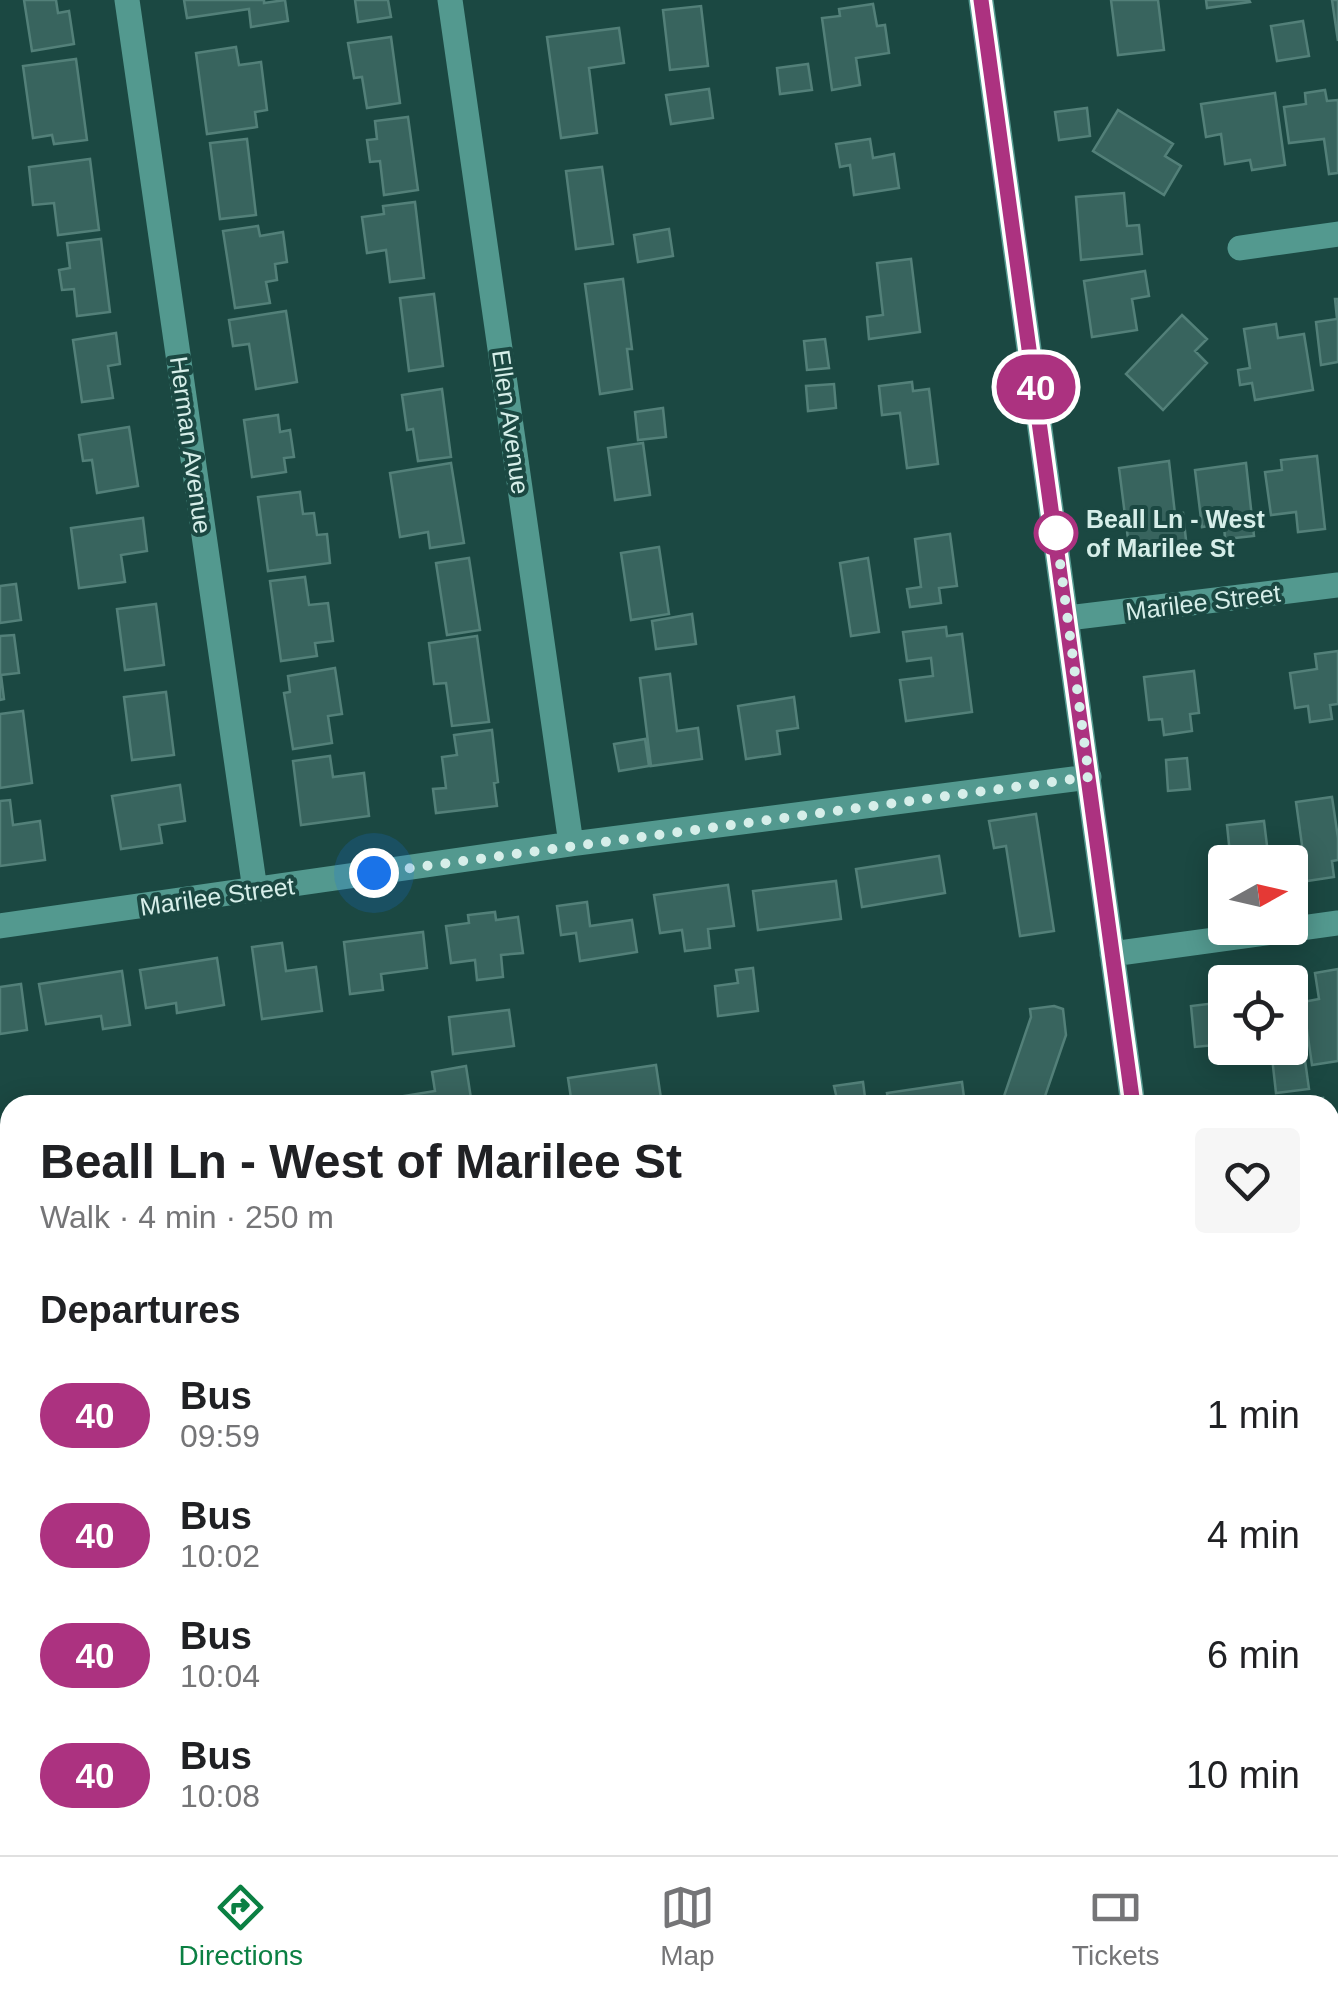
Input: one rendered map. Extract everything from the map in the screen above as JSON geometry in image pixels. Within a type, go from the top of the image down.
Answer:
[{"type":"street","name":"Herman Avenue","points":[[128,0],[255,890]]},
{"type":"street","name":"Ellen Avenue","points":[[450,0],[571,844]]},
{"type":"street","points":[[981,0],[1132,1095]]},
{"type":"street","points":[[1240,248],[1338,234]]},
{"type":"street","name":"Marilee Street","points":[[1068,618],[1338,584]]},
{"type":"street","name":"Marilee Street","points":[[0,926],[571,844],[1089,777]]},
{"type":"street","points":[[1112,954],[1338,923]]},
{"type":"building","points":[[24,0],[56,0],[58,13],[69,11],[74,44],[32,51]]},
{"type":"building","points":[[184,0],[285,0],[288,21],[251,27],[249,9],[187,18]]},
{"type":"building","points":[[355,0],[388,0],[391,17],[358,22]]},
{"type":"building","points":[[1111,0],[1158,0],[1164,50],[1118,55]]},
{"type":"building","points":[[1206,0],[1249,0],[1250,2],[1207,8]]},
{"type":"building","points":[[1332,0],[1338,0],[1338,41]]},
{"type":"building","points":[[873,4],[877,26],[885,25],[889,53],[856,58],[860,85],[832,90],[822,18],[840,16],[839,9]]},
{"type":"building","points":[[701,6],[708,66],[670,70],[663,10]]},
{"type":"building","points":[[1303,21],[1309,56],[1277,61],[1271,26]]},
{"type":"building","points":[[619,28],[624,63],[589,68],[597,133],[561,138],[547,37]]},
{"type":"building","points":[[391,37],[400,103],[367,108],[362,77],[354,78],[348,43]]},
{"type":"building","points":[[236,47],[239,65],[261,62],[267,110],[255,112],[257,127],[207,134],[196,53]]},
{"type":"building","points":[[76,59],[87,140],[54,144],[52,135],[33,138],[23,66]]},
{"type":"building","points":[[808,64],[812,90],[780,94],[777,68]]},
{"type":"building","points":[[709,89],[713,118],[671,124],[666,95]]},
{"type":"building","points":[[1325,90],[1327,101],[1338,100],[1338,173],[1329,174],[1324,139],[1289,143],[1284,107],[1306,104],[1305,93]]},
{"type":"building","points":[[1275,93],[1285,165],[1252,170],[1250,160],[1225,164],[1221,134],[1206,137],[1201,104]]},
{"type":"building","points":[[1087,108],[1090,136],[1059,140],[1055,112]]},
{"type":"building","points":[[1118,110],[1173,144],[1165,156],[1181,166],[1164,195],[1093,151]]},
{"type":"building","points":[[408,117],[418,190],[384,195],[380,161],[370,162],[367,140],[377,139],[375,121]]},
{"type":"building","points":[[247,139],[256,215],[220,219],[210,143]]},
{"type":"building","points":[[870,139],[873,158],[894,154],[899,188],[854,195],[850,165],[840,167],[836,144]]},
{"type":"building","points":[[90,159],[99,230],[58,235],[54,203],[33,205],[29,167]]},
{"type":"building","points":[[602,167],[613,244],[576,249],[566,171]]},
{"type":"building","points":[[1124,193],[1127,226],[1139,225],[1142,254],[1081,260],[1076,197]]},
{"type":"building","points":[[415,202],[424,278],[390,282],[386,250],[367,253],[362,217],[384,214],[383,206]]},
{"type":"building","points":[[258,226],[260,236],[283,232],[287,262],[275,264],[277,280],[266,282],[270,303],[235,308],[223,231]]},
{"type":"building","points":[[669,229],[673,256],[638,262],[634,235]]},
{"type":"building","points":[[101,239],[110,312],[77,316],[74,289],[62,290],[59,270],[70,268],[67,243]]},
{"type":"building","points":[[911,259],[920,332],[869,339],[867,317],[883,315],[877,263]]},
{"type":"building","points":[[1145,271],[1149,296],[1132,299],[1137,330],[1092,337],[1084,281]]},
{"type":"building","points":[[623,279],[632,349],[627,349],[632,389],[600,394],[585,284]]},
{"type":"building","points":[[434,294],[443,366],[409,371],[400,298]]},
{"type":"building","points":[[1338,299],[1338,362],[1321,365],[1316,322],[1337,319]]},
{"type":"building","points":[[286,311],[297,382],[256,389],[249,344],[233,346],[229,320]]},
{"type":"building","points":[[1182,315],[1207,339],[1195,351],[1207,363],[1163,410],[1126,374]]},
{"type":"building","points":[[1276,324],[1278,338],[1304,334],[1313,390],[1255,400],[1252,383],[1240,385],[1238,370],[1250,368],[1244,329]]},
{"type":"building","points":[[116,333],[120,364],[108,366],[113,398],[82,402],[73,340]]},
{"type":"building","points":[[825,339],[829,368],[807,370],[804,341]]},
{"type":"building","points":[[912,382],[913,391],[929,389],[938,464],[907,468],[900,413],[882,415],[879,386]]},
{"type":"building","points":[[834,384],[836,408],[808,411],[806,386]]},
{"type":"building","points":[[442,389],[451,457],[418,461],[413,429],[407,430],[402,395]]},
{"type":"building","points":[[663,408],[666,437],[638,440],[635,412]]},
{"type":"building","points":[[278,415],[280,432],[290,430],[294,457],[284,458],[286,472],[252,477],[244,420]]},
{"type":"building","points":[[129,427],[138,486],[97,493],[92,460],[83,461],[79,435]]},
{"type":"building","points":[[643,443],[650,495],[615,500],[608,448]]},
{"type":"building","points":[[1317,456],[1325,529],[1298,532],[1296,512],[1271,515],[1265,472],[1282,470],[1281,460]]},
{"type":"building","points":[[1169,461],[1175,514],[1183,513],[1186,540],[1129,547],[1119,468]]},
{"type":"building","points":[[451,463],[464,543],[430,548],[428,532],[400,537],[390,473]]},
{"type":"building","points":[[1246,463],[1254,536],[1225,539],[1224,524],[1202,527],[1195,470]]},
{"type":"building","points":[[300,492],[303,514],[314,513],[317,535],[327,534],[330,563],[268,571],[258,497]]},
{"type":"building","points":[[143,518],[147,551],[121,555],[125,582],[79,588],[71,528]]},
{"type":"building","points":[[950,534],[957,586],[939,588],[941,603],[910,607],[907,589],[921,587],[915,539]]},
{"type":"building","points":[[659,547],[669,614],[631,620],[621,553]]},
{"type":"building","points":[[469,558],[480,630],[447,635],[436,563]]},
{"type":"building","points":[[868,558],[879,632],[851,636],[840,563]]},
{"type":"building","points":[[305,577],[309,605],[328,603],[333,641],[315,643],[317,656],[281,661],[270,581]]},
{"type":"building","points":[[16,584],[21,620],[0,623],[0,586]]},
{"type":"building","points":[[156,604],[164,665],[125,670],[117,609]]},
{"type":"building","points":[[692,614],[696,644],[656,649],[652,621]]},
{"type":"building","points":[[946,627],[947,636],[962,634],[972,712],[906,721],[900,680],[933,676],[931,658],[907,661],[903,632]]},
{"type":"building","points":[[14,635],[19,673],[1,675],[4,699],[0,700],[0,636]]},
{"type":"building","points":[[477,636],[489,722],[452,726],[446,683],[434,684],[429,643]]},
{"type":"building","points":[[1338,651],[1338,704],[1330,705],[1332,719],[1310,722],[1308,706],[1295,708],[1290,673],[1317,669],[1315,654]]},
{"type":"building","points":[[335,668],[342,714],[328,716],[332,743],[293,749],[284,693],[290,692],[288,676]]},
{"type":"building","points":[[1194,671],[1199,713],[1190,714],[1192,731],[1164,735],[1162,719],[1149,720],[1144,677]]},
{"type":"building","points":[[670,674],[677,731],[698,728],[702,759],[651,766],[640,678]]},
{"type":"building","points":[[166,692],[174,755],[132,760],[124,697]]},
{"type":"building","points":[[794,697],[798,728],[777,731],[780,754],[746,759],[738,706]]},
{"type":"building","points":[[23,711],[32,783],[0,788],[0,714]]},
{"type":"building","points":[[492,730],[497,806],[436,813],[433,789],[446,788],[442,757],[457,755],[454,735]]},
{"type":"building","points":[[645,739],[649,766],[619,771],[614,744]]},
{"type":"building","points":[[330,756],[333,777],[364,773],[369,816],[301,825],[293,761]]},
{"type":"building","points":[[1187,758],[1190,789],[1168,791],[1166,760]]},
{"type":"building","points":[[180,785],[185,821],[159,825],[162,843],[121,849],[112,796]]},
{"type":"building","points":[[1332,797],[1338,838],[1338,860],[1332,861],[1334,877],[1308,881],[1308,845],[1302,845],[1296,802]]},
{"type":"building","points":[[10,800],[13,825],[40,821],[45,860],[0,866],[0,801]]},
{"type":"building","points":[[1036,814],[1054,931],[1020,936],[1006,846],[994,848],[989,821]]},
{"type":"building","points":[[1264,821],[1267,845],[1229,845],[1227,825]]},
{"type":"building","points":[[939,856],[945,893],[862,907],[856,869]]},
{"type":"building","points":[[836,881],[841,919],[758,930],[753,891]]},
{"type":"building","points":[[728,885],[734,926],[708,929],[710,948],[685,951],[682,930],[660,933],[654,895]]},
{"type":"building","points":[[587,902],[590,926],[632,920],[637,952],[580,961],[576,933],[561,935],[557,906]]},
{"type":"building","points":[[495,912],[496,920],[518,917],[523,953],[501,955],[503,977],[477,980],[475,960],[451,963],[446,926],[469,923],[468,915]]},
{"type":"building","points":[[423,932],[427,968],[381,974],[383,990],[350,994],[344,942]]},
{"type":"building","points":[[282,943],[286,971],[316,967],[322,1011],[262,1019],[252,947]]},
{"type":"building","points":[[217,958],[224,1005],[177,1013],[176,1003],[146,1008],[140,970]]},
{"type":"building","points":[[753,968],[758,1011],[718,1016],[715,986],[738,983],[736,970]]},
{"type":"building","points":[[1338,969],[1338,1061],[1312,1065],[1308,1001],[1319,999],[1315,973]]},
{"type":"building","points":[[122,971],[130,1025],[103,1029],[101,1016],[46,1024],[39,984]]},
{"type":"building","points":[[21,984],[27,1030],[0,1034],[0,987]]},
{"type":"building","points":[[1208,1004],[1208,1046],[1195,1047],[1191,1006]]},
{"type":"building","points":[[1030,1009],[1063,1009],[1066,1035],[1045,1095],[1004,1095],[1031,1017]]},
{"type":"building","points":[[509,1010],[514,1046],[453,1054],[449,1017]]},
{"type":"building","points":[[656,1065],[660,1095],[571,1095],[568,1078]]},
{"type":"building","points":[[1273,1065],[1306,1065],[1309,1089],[1276,1093]]},
{"type":"building","points":[[466,1066],[470,1095],[410,1095],[435,1091],[432,1072]]},
{"type":"building","points":[[863,1082],[865,1095],[836,1095],[834,1086]]},
{"type":"building","points":[[962,1082],[964,1095],[887,1095]]},
{"type":"bus line","name":"40","points":[[981,0],[1132,1095]]},
{"type":"place","name":"Beall Ln - West of Marilee St","points":[[1056,533]]},
{"type":"route","points":[[374,873],[1089,777],[1056,533]]}]
